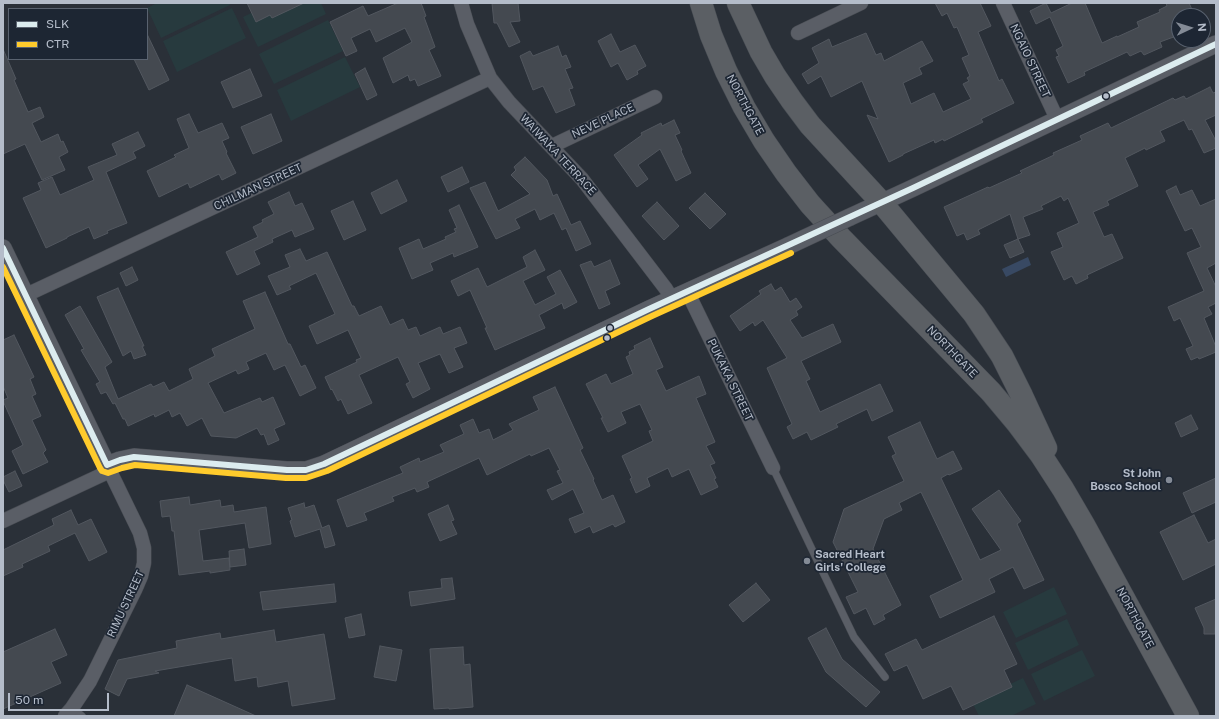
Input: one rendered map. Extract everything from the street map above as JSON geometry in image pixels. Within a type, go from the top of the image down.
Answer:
[{"type":"highway","name":"NORTHGATE","points":[[701,3],[711,35],[726,71],[764,141],[786,173],[810,204],[841,238],[991,392],[1041,455],[1084,525],[1188,716]]},
{"type":"highway","points":[[738,3],[761,52],[775,76],[810,125],[881,202],[954,289],[989,335],[1002,356],[1026,403],[1063,489]]},
{"type":"street","name":"WAIWAKA TERRACE","points":[[461,3],[467,24],[490,78],[509,102],[582,179],[672,299]]},
{"type":"street","points":[[798,33],[861,3]]},
{"type":"street","name":"NGAIO STREET","points":[[1003,3],[1057,119]]},
{"type":"street","points":[[3,521],[109,468],[120,460],[134,457],[287,470],[306,470],[324,464],[672,299],[913,188],[1216,44]]},
{"type":"street","name":"CHILMAN STREET","points":[[26,295],[490,78]]},
{"type":"street","name":"NEVE PLACE","points":[[552,146],[655,97]]},
{"type":"street","name":"RIMU STREET","points":[[3,248],[140,533],[144,548],[144,563],[141,576],[135,590],[73,713]]},
{"type":"street","name":"PUKAKA STREET","points":[[687,292],[773,468]]},
{"type":"lane","points":[[773,468],[854,637],[885,677]]},
{"type":"green space","points":[[157,3],[229,3],[230,5],[161,38],[147,8]]},
{"type":"green space","points":[[272,3],[321,3],[326,14],[258,47],[243,17]]},
{"type":"green space","points":[[232,8],[246,38],[177,72],[163,41]]},
{"type":"green space","points":[[328,20],[343,51],[274,84],[259,54]]},
{"type":"green space","points":[[345,57],[360,87],[291,121],[277,90]]},
{"type":"green space","points":[[1054,587],[1067,614],[1016,638],[1003,612]]},
{"type":"green space","points":[[1067,619],[1079,645],[1028,670],[1015,643]]},
{"type":"green space","points":[[1082,650],[1095,676],[1044,701],[1031,674]]},
{"type":"green space","points":[[1023,678],[1036,704],[1011,716],[979,716],[972,702]]},
{"type":"water","points":[[1028,257],[1031,265],[1006,277],[1002,269]]},
{"type":"building","points":[[247,3],[304,3],[272,18],[270,15],[256,22]]},
{"type":"building","points":[[398,3],[421,3],[426,16],[424,17],[435,47],[429,50],[441,76],[418,86],[415,79],[410,81],[408,75],[393,83],[383,58],[412,42],[405,28],[376,42],[370,29],[351,38],[357,51],[346,56],[330,22],[363,6],[368,16]]},
{"type":"building","points":[[492,3],[518,3],[520,21],[510,22],[520,42],[509,47],[497,23],[494,23]]},
{"type":"building","points":[[935,3],[980,3],[991,26],[978,32],[999,81],[1002,79],[1014,103],[981,119],[983,122],[944,141],[943,139],[935,143],[934,140],[889,162],[867,115],[878,119],[862,81],[831,97],[821,76],[808,84],[802,74],[819,63],[812,48],[829,39],[832,47],[866,33],[876,55],[881,53],[884,61],[922,41],[933,61],[919,68],[922,74],[903,83],[911,104],[934,93],[943,112],[971,99],[963,84],[969,81],[967,78],[970,76],[962,58],[969,55],[957,27],[954,28],[947,13],[942,16]]},
{"type":"building","points":[[1046,3],[1051,13],[1072,3],[1085,3],[1102,43],[1139,27],[1137,22],[1160,12],[1159,10],[1167,6],[1166,3],[1189,3],[1191,8],[1171,8],[1171,38],[1160,42],[1162,47],[1144,55],[1141,51],[1130,56],[1127,52],[1084,72],[1085,75],[1068,83],[1056,57],[1059,56],[1056,50],[1063,46],[1050,17],[1036,24],[1030,11]]},
{"type":"building","points":[[611,34],[620,52],[635,45],[646,66],[637,71],[638,74],[627,80],[618,63],[611,67],[598,41]]},
{"type":"building","points":[[148,36],[169,80],[149,90],[134,60],[148,60]]},
{"type":"building","points":[[558,46],[562,57],[566,55],[571,67],[565,69],[573,88],[569,89],[575,105],[556,113],[543,86],[533,90],[520,56],[530,51],[533,56]]},
{"type":"building","points":[[3,49],[16,79],[14,80],[28,112],[40,107],[44,117],[32,123],[41,142],[58,134],[61,142],[63,141],[68,152],[59,157],[65,170],[42,180],[25,144],[3,154]]},
{"type":"building","points":[[365,68],[377,95],[367,100],[355,74]]},
{"type":"building","points":[[250,69],[262,96],[233,108],[221,82]]},
{"type":"building","points":[[1210,87],[1213,93],[1216,92],[1216,115],[1205,120],[1216,141],[1216,148],[1204,153],[1192,129],[1189,130],[1184,120],[1160,131],[1165,141],[1146,150],[1145,148],[1125,158],[1138,186],[1107,201],[1109,205],[1093,212],[1104,237],[1112,234],[1123,258],[1087,275],[1088,278],[1076,284],[1072,276],[1064,280],[1051,252],[1063,247],[1057,233],[1079,223],[1068,198],[1064,201],[1061,196],[1041,206],[1043,209],[1023,217],[1030,235],[1018,239],[1010,214],[978,230],[980,234],[967,240],[964,233],[957,236],[944,207],[1022,173],[1020,171],[1054,155],[1053,153],[1082,140],[1080,136],[1108,123],[1111,128],[1173,98],[1175,100],[1184,96],[1186,99]]},
{"type":"building","points":[[189,114],[198,133],[222,123],[229,138],[222,141],[236,173],[222,180],[219,174],[190,188],[188,183],[159,197],[147,171],[176,157],[174,155],[189,148],[177,119]]},
{"type":"building","points":[[271,114],[282,141],[253,154],[241,127]]},
{"type":"building","points":[[674,120],[680,133],[675,135],[691,173],[676,181],[660,149],[638,165],[648,179],[637,187],[614,155],[642,135],[641,133],[661,123],[662,126]]},
{"type":"building","points":[[138,132],[145,146],[133,152],[136,158],[106,172],[127,223],[107,231],[108,233],[94,239],[89,227],[46,248],[23,198],[41,190],[38,183],[52,177],[60,195],[94,180],[88,167],[117,155],[112,144]]},
{"type":"building","points":[[525,157],[547,180],[553,196],[557,194],[571,225],[580,221],[591,244],[576,251],[566,228],[562,230],[554,213],[540,220],[535,209],[515,219],[520,228],[496,239],[470,188],[485,182],[498,211],[530,194],[511,175],[516,170],[514,167]]},
{"type":"building","points":[[462,167],[469,182],[448,192],[441,177]]},
{"type":"building","points":[[397,180],[407,201],[381,214],[371,193]]},
{"type":"building","points":[[1176,186],[1180,195],[1192,190],[1200,206],[1216,199],[1216,263],[1207,268],[1216,287],[1216,303],[1208,307],[1212,314],[1204,318],[1216,347],[1216,352],[1199,359],[1198,357],[1191,360],[1186,349],[1193,346],[1180,318],[1174,321],[1168,307],[1204,291],[1187,253],[1201,247],[1192,228],[1185,231],[1166,191]]},
{"type":"building","points":[[289,192],[295,206],[302,203],[314,229],[295,237],[292,230],[272,239],[273,242],[254,251],[260,264],[237,275],[226,252],[258,237],[253,227],[263,222],[262,220],[274,214],[268,202]]},
{"type":"building","points":[[705,193],[726,214],[710,229],[689,208]]},
{"type":"building","points":[[353,201],[366,230],[344,240],[331,211]]},
{"type":"building","points":[[657,202],[679,226],[664,240],[642,216]]},
{"type":"building","points":[[459,205],[478,247],[454,257],[453,253],[430,263],[433,270],[412,279],[399,248],[419,239],[423,249],[446,239],[445,237],[456,232],[454,229],[457,228],[449,210]]},
{"type":"building","points":[[1018,239],[1024,252],[1010,258],[1004,245]]},
{"type":"building","points":[[300,249],[306,261],[327,252],[352,306],[354,306],[359,316],[381,306],[390,325],[403,319],[408,330],[416,327],[420,336],[440,327],[443,334],[460,327],[467,343],[454,348],[463,367],[449,373],[440,354],[418,363],[430,389],[413,398],[406,384],[410,382],[398,357],[359,375],[372,403],[348,414],[341,399],[338,401],[325,377],[357,362],[356,360],[361,358],[348,330],[317,344],[309,326],[335,314],[316,273],[289,286],[291,289],[277,295],[268,276],[290,267],[285,255]]},
{"type":"building","points":[[535,250],[545,270],[523,281],[535,305],[556,294],[547,277],[560,270],[577,302],[564,309],[562,303],[539,315],[545,328],[495,350],[470,290],[458,296],[451,281],[478,268],[487,287],[527,267],[523,257]]},
{"type":"building","points":[[610,260],[620,284],[605,291],[610,304],[599,309],[580,265],[591,261],[594,267]]},
{"type":"building","points":[[132,267],[138,280],[126,286],[120,273]]},
{"type":"building","points":[[771,284],[775,291],[781,287],[790,302],[796,298],[802,307],[796,311],[798,315],[790,320],[802,338],[833,324],[841,342],[801,361],[810,379],[806,381],[820,412],[880,384],[893,411],[872,421],[867,409],[836,424],[838,427],[811,440],[807,432],[793,439],[787,427],[792,424],[767,368],[787,358],[763,320],[755,326],[753,322],[740,331],[730,316],[761,294],[759,291]]},
{"type":"building","points":[[118,288],[144,346],[142,346],[146,355],[134,359],[131,351],[123,356],[97,297]]},
{"type":"building","points":[[265,292],[288,344],[290,344],[301,367],[305,365],[316,388],[300,396],[285,365],[274,370],[266,353],[246,362],[249,369],[238,374],[236,370],[208,383],[224,413],[260,398],[262,402],[273,397],[285,424],[274,429],[279,440],[268,445],[264,434],[261,435],[257,428],[236,438],[211,436],[202,418],[187,426],[180,413],[172,417],[169,410],[155,417],[154,414],[128,426],[115,403],[113,404],[106,392],[101,394],[96,384],[100,382],[81,350],[84,349],[65,315],[80,306],[112,362],[105,367],[118,399],[151,384],[153,387],[164,382],[169,391],[193,379],[189,369],[215,356],[212,349],[255,329],[243,301]]},
{"type":"building","points":[[14,335],[34,377],[30,379],[36,394],[32,396],[41,416],[32,420],[46,450],[43,453],[48,462],[23,474],[12,451],[23,445],[3,401],[8,398],[3,386],[3,340]]},
{"type":"building","points":[[650,338],[663,367],[656,370],[666,391],[699,376],[706,394],[696,398],[715,442],[706,446],[715,463],[710,465],[718,487],[701,495],[689,469],[672,477],[668,468],[647,478],[650,486],[636,493],[630,479],[632,478],[622,456],[653,441],[649,431],[652,430],[640,404],[621,412],[626,423],[608,432],[601,418],[603,418],[586,384],[606,374],[611,384],[633,374],[626,357],[630,355],[629,352],[635,349],[634,346]]},
{"type":"building","points":[[555,387],[583,448],[580,450],[602,500],[613,495],[625,522],[615,527],[613,524],[593,533],[590,526],[575,533],[569,519],[584,513],[573,489],[552,500],[547,490],[563,483],[557,471],[560,470],[549,448],[531,456],[530,454],[487,475],[479,458],[427,482],[429,487],[417,492],[415,488],[392,497],[394,501],[364,513],[367,520],[347,527],[337,500],[403,473],[400,467],[419,458],[420,462],[444,452],[440,445],[464,434],[460,425],[473,419],[479,433],[489,429],[493,440],[513,430],[509,424],[539,410],[533,397]]},
{"type":"building","points":[[1191,415],[1198,429],[1181,437],[1175,423]]},
{"type":"building","points":[[920,422],[937,459],[953,451],[962,469],[941,478],[980,560],[1001,550],[972,509],[999,490],[1021,521],[1017,524],[1044,580],[1024,589],[1013,567],[989,579],[995,592],[940,618],[930,596],[963,580],[921,492],[899,503],[902,510],[884,519],[873,549],[901,605],[883,615],[885,619],[874,625],[866,608],[854,614],[846,597],[858,592],[833,542],[844,509],[904,481],[892,456],[896,454],[888,437]]},
{"type":"building","points":[[15,471],[22,486],[9,492],[3,477]]},
{"type":"building","points":[[1216,478],[1216,502],[1192,513],[1183,493]]},
{"type":"building","points":[[189,497],[190,505],[220,500],[221,507],[233,505],[234,512],[266,507],[271,544],[249,548],[245,523],[199,530],[203,561],[229,558],[230,570],[179,575],[174,531],[172,531],[170,516],[162,517],[160,501]]},
{"type":"building","points":[[304,503],[305,508],[314,505],[322,528],[329,525],[335,545],[325,548],[320,529],[295,537],[288,508]]},
{"type":"building","points":[[448,505],[454,520],[451,521],[457,534],[440,541],[428,514]]},
{"type":"building","points":[[71,510],[78,525],[91,519],[107,552],[89,561],[75,533],[48,546],[50,551],[22,564],[23,567],[3,576],[3,550],[54,525],[52,519]]},
{"type":"building","points":[[1194,515],[1208,543],[1216,539],[1216,564],[1183,580],[1160,532]]},
{"type":"building","points":[[244,549],[246,565],[230,567],[229,551]]},
{"type":"building","points":[[452,578],[455,599],[411,606],[409,592],[442,588],[441,579]]},
{"type":"building","points":[[756,583],[770,600],[743,622],[729,605]]},
{"type":"building","points":[[334,584],[336,602],[263,610],[260,592]]},
{"type":"building","points":[[1216,599],[1215,634],[1204,634],[1204,628],[1195,608]]},
{"type":"building","points":[[361,614],[365,635],[349,638],[345,618]]},
{"type":"building","points":[[994,616],[1017,664],[1004,670],[1012,687],[963,710],[951,686],[923,699],[907,665],[894,671],[885,654],[916,639],[922,650]]},
{"type":"building","points":[[826,628],[842,659],[880,692],[866,707],[826,672],[808,638]]},
{"type":"building","points":[[55,629],[67,655],[51,662],[61,683],[3,709],[3,652]]},
{"type":"building","points":[[274,630],[276,642],[324,634],[335,699],[292,706],[288,681],[258,687],[257,677],[235,681],[232,658],[155,671],[159,673],[127,679],[119,696],[105,689],[118,660],[177,648],[176,641],[220,633],[221,639]]},
{"type":"building","points":[[380,646],[402,650],[396,681],[374,677]]},
{"type":"building","points":[[463,647],[464,665],[470,664],[473,707],[434,709],[430,649]]},
{"type":"building","points":[[187,685],[256,716],[174,716]]},
{"type":"transit line","name":"SLK","points":[[3,248],[107,465],[134,457],[287,470],[306,470],[324,464],[649,309],[913,188],[1216,44]]},
{"type":"transit line","name":"CTR","points":[[3,267],[102,471],[108,473],[135,465],[286,478],[306,478],[327,471],[652,316],[791,253]]},
{"type":"place","name":"St John Bosco School","points":[[1169,480]]},
{"type":"place","name":"Sacred Heart Girls' College","points":[[807,561]]}]
